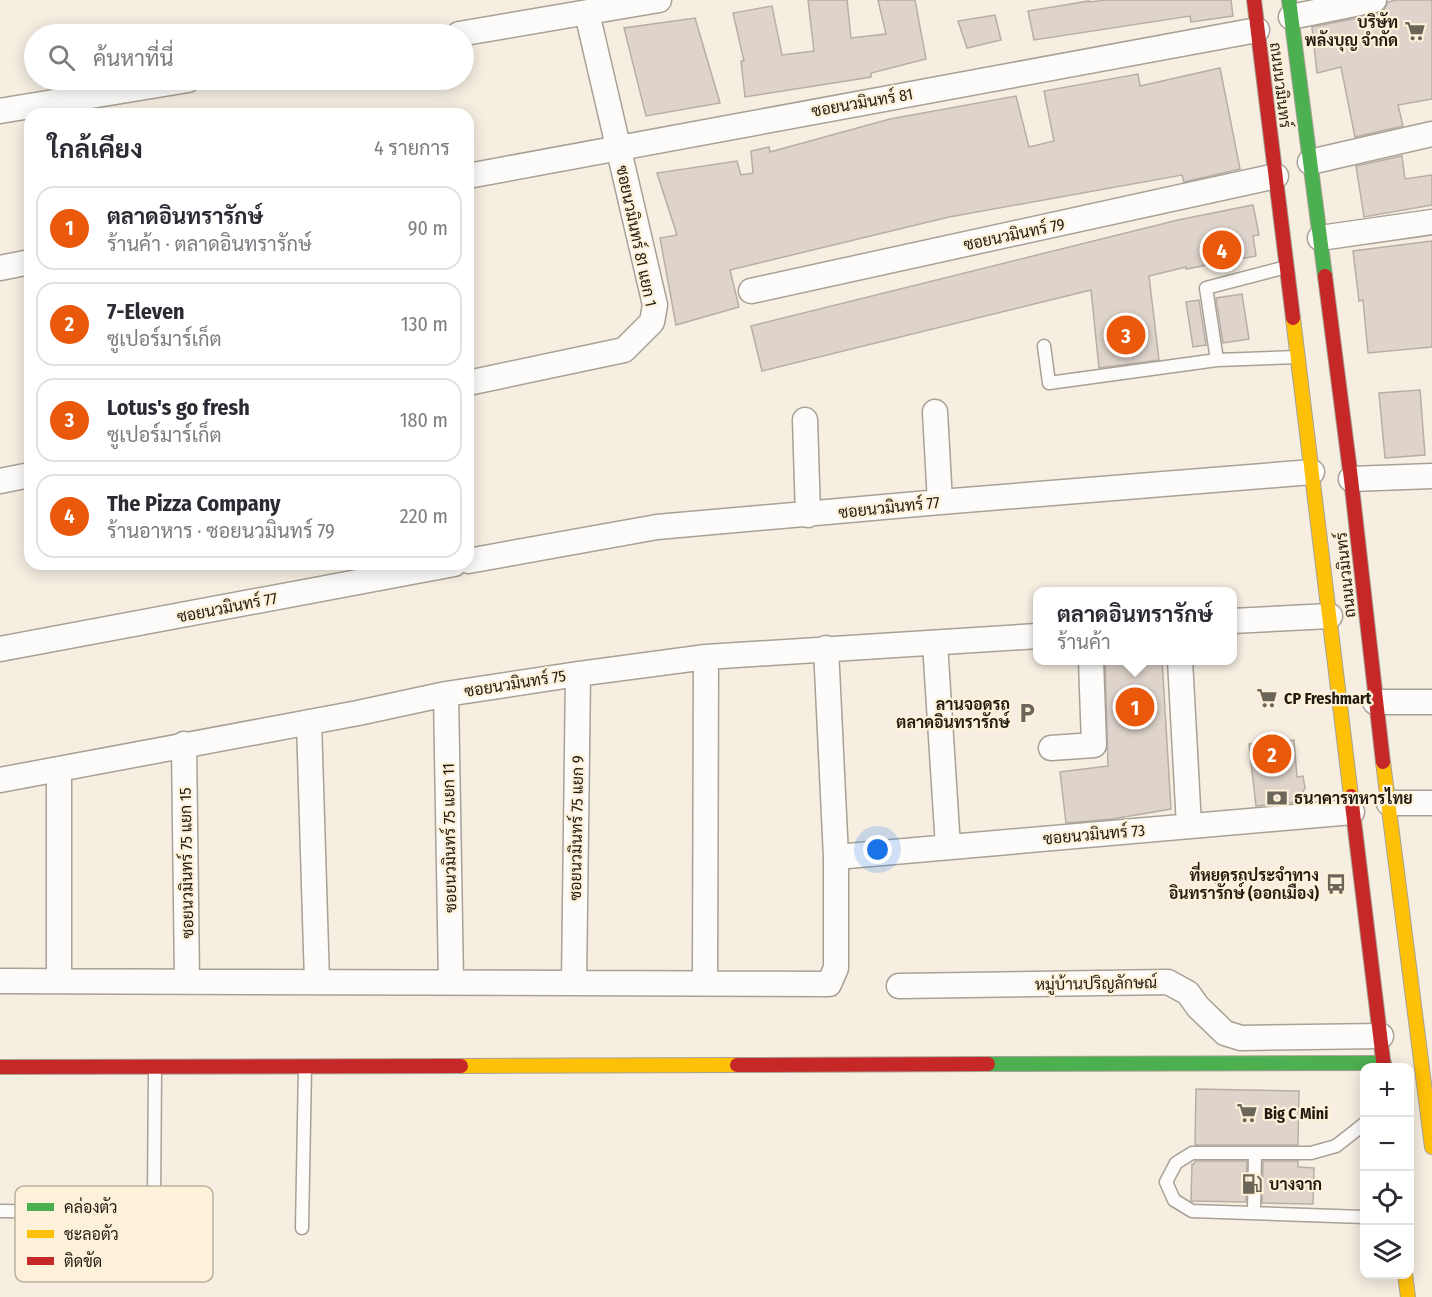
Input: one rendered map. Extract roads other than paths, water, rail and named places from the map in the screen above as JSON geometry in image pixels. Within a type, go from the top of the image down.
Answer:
[{"type":"main road","name":"ถนนนวมินทร์","points":[[1254,0],[1276,176],[1302,239],[1351,479],[1375,702],[1432,1147]]},
{"type":"main road","name":"ถนนนวมินทร์","points":[[1290,9],[1310,162],[1302,239],[1287,267],[1384,1063]]},
{"type":"main road","points":[[0,1067],[1360,1065]]},
{"type":"main road","points":[[1406,1279],[1408,1297]]},
{"type":"street","points":[[474,32],[659,0]]},
{"type":"street","points":[[1290,9],[1374,0]]},
{"type":"street","name":"ซอยนวมินทร์ 81 แยก 1","points":[[474,382],[624,350],[652,322],[655,305],[587,13]]},
{"type":"street","name":"ซอยนวมินทร์ 81","points":[[474,176],[618,147],[1257,30]]},
{"type":"street","points":[[0,111],[127,90]]},
{"type":"street","points":[[1310,162],[1432,134]]},
{"type":"street","name":"ซอยนวมินทร์ 79","points":[[751,291],[1276,176]]},
{"type":"street","points":[[1302,239],[1432,222]]},
{"type":"street","points":[[0,268],[24,263]]},
{"type":"street","points":[[935,412],[940,502]]},
{"type":"street","points":[[805,420],[808,515]]},
{"type":"street","name":"ซอยนวมินทร์ 77","points":[[474,560],[657,527],[1312,472]]},
{"type":"street","points":[[0,482],[24,476]]},
{"type":"street","points":[[1351,479],[1432,476]]},
{"type":"street","name":"ซอยนวมินทร์ 77","points":[[0,649],[422,570]]},
{"type":"street","points":[[1237,621],[1330,616]]},
{"type":"street","name":"ซอยนวมินทร์ 75","points":[[0,780],[446,694],[578,674],[706,657],[1033,636]]},
{"type":"street","points":[[935,643],[948,847]]},
{"type":"street","points":[[0,981],[829,984],[836,968],[836,857],[826,648]]},
{"type":"street","points":[[705,983],[706,657]]},
{"type":"street","points":[[1052,748],[1094,745],[1091,665]]},
{"type":"street","points":[[1180,665],[1189,826]]},
{"type":"street","name":"ซอยนวมินทร์ 75 แยก 9","points":[[574,983],[578,674]]},
{"type":"street","name":"ซอยนวมินทร์ 75 แยก 11","points":[[446,694],[451,982]]},
{"type":"street","points":[[1375,702],[1432,702]]},
{"type":"street","points":[[309,722],[317,982]]},
{"type":"street","name":"ซอยนวมินทร์ 75 แยก 15","points":[[184,744],[187,981]]},
{"type":"street","points":[[59,769],[59,981]]},
{"type":"street","points":[[1389,803],[1432,803]]},
{"type":"street","name":"ซอยนวมินทร์ 73","points":[[836,857],[1352,812]]},
{"type":"street","name":"หมู่บ้านปริญลักษณ์","points":[[899,986],[1168,982],[1188,993],[1198,1007],[1226,1033],[1241,1038],[1381,1036]]},
{"type":"lane","points":[[1217,360],[1206,288],[1287,267]]},
{"type":"lane","points":[[1044,346],[1049,383],[1217,360],[1298,357]]},
{"type":"lane","points":[[1416,1025],[1432,1024]]},
{"type":"lane","points":[[154,1186],[155,1066]]},
{"type":"lane","points":[[302,1228],[305,1066]]},
{"type":"lane","points":[[1360,1128],[1336,1146],[1311,1153],[1192,1154],[1176,1163],[1166,1182],[1174,1200],[1192,1211],[1360,1217]]},
{"type":"lane","points":[[1254,1213],[1256,1153]]},
{"type":"lane","points":[[0,1211],[15,1211]]},
{"type":"place","name":"บริษัท พลังบุญ จำกัด","points":[[1415,31]]},
{"type":"place","name":"The Pizza Company","points":[[1222,250]]},
{"type":"place","name":"Lotus's go fresh","points":[[1126,335]]},
{"type":"place","name":"CP Freshmart","points":[[1267,698]]},
{"type":"place","name":"ตลาดอินทรารักษ์","points":[[1135,707]]},
{"type":"place","name":"ลานจอดรถ ตลาดอินทรารักษ์","points":[[1027,713]]},
{"type":"place","name":"7-Eleven","points":[[1272,754]]},
{"type":"place","name":"ธนาคารทหารไทย","points":[[1277,798]]},
{"type":"place","name":"ที่หยุดรถประจำทาง อินทรารักษ์ (ออกเมือง)","points":[[1336,884]]},
{"type":"place","name":"Big C Mini","points":[[1247,1113]]},
{"type":"place","name":"บางจาก","points":[[1252,1184]]}]
